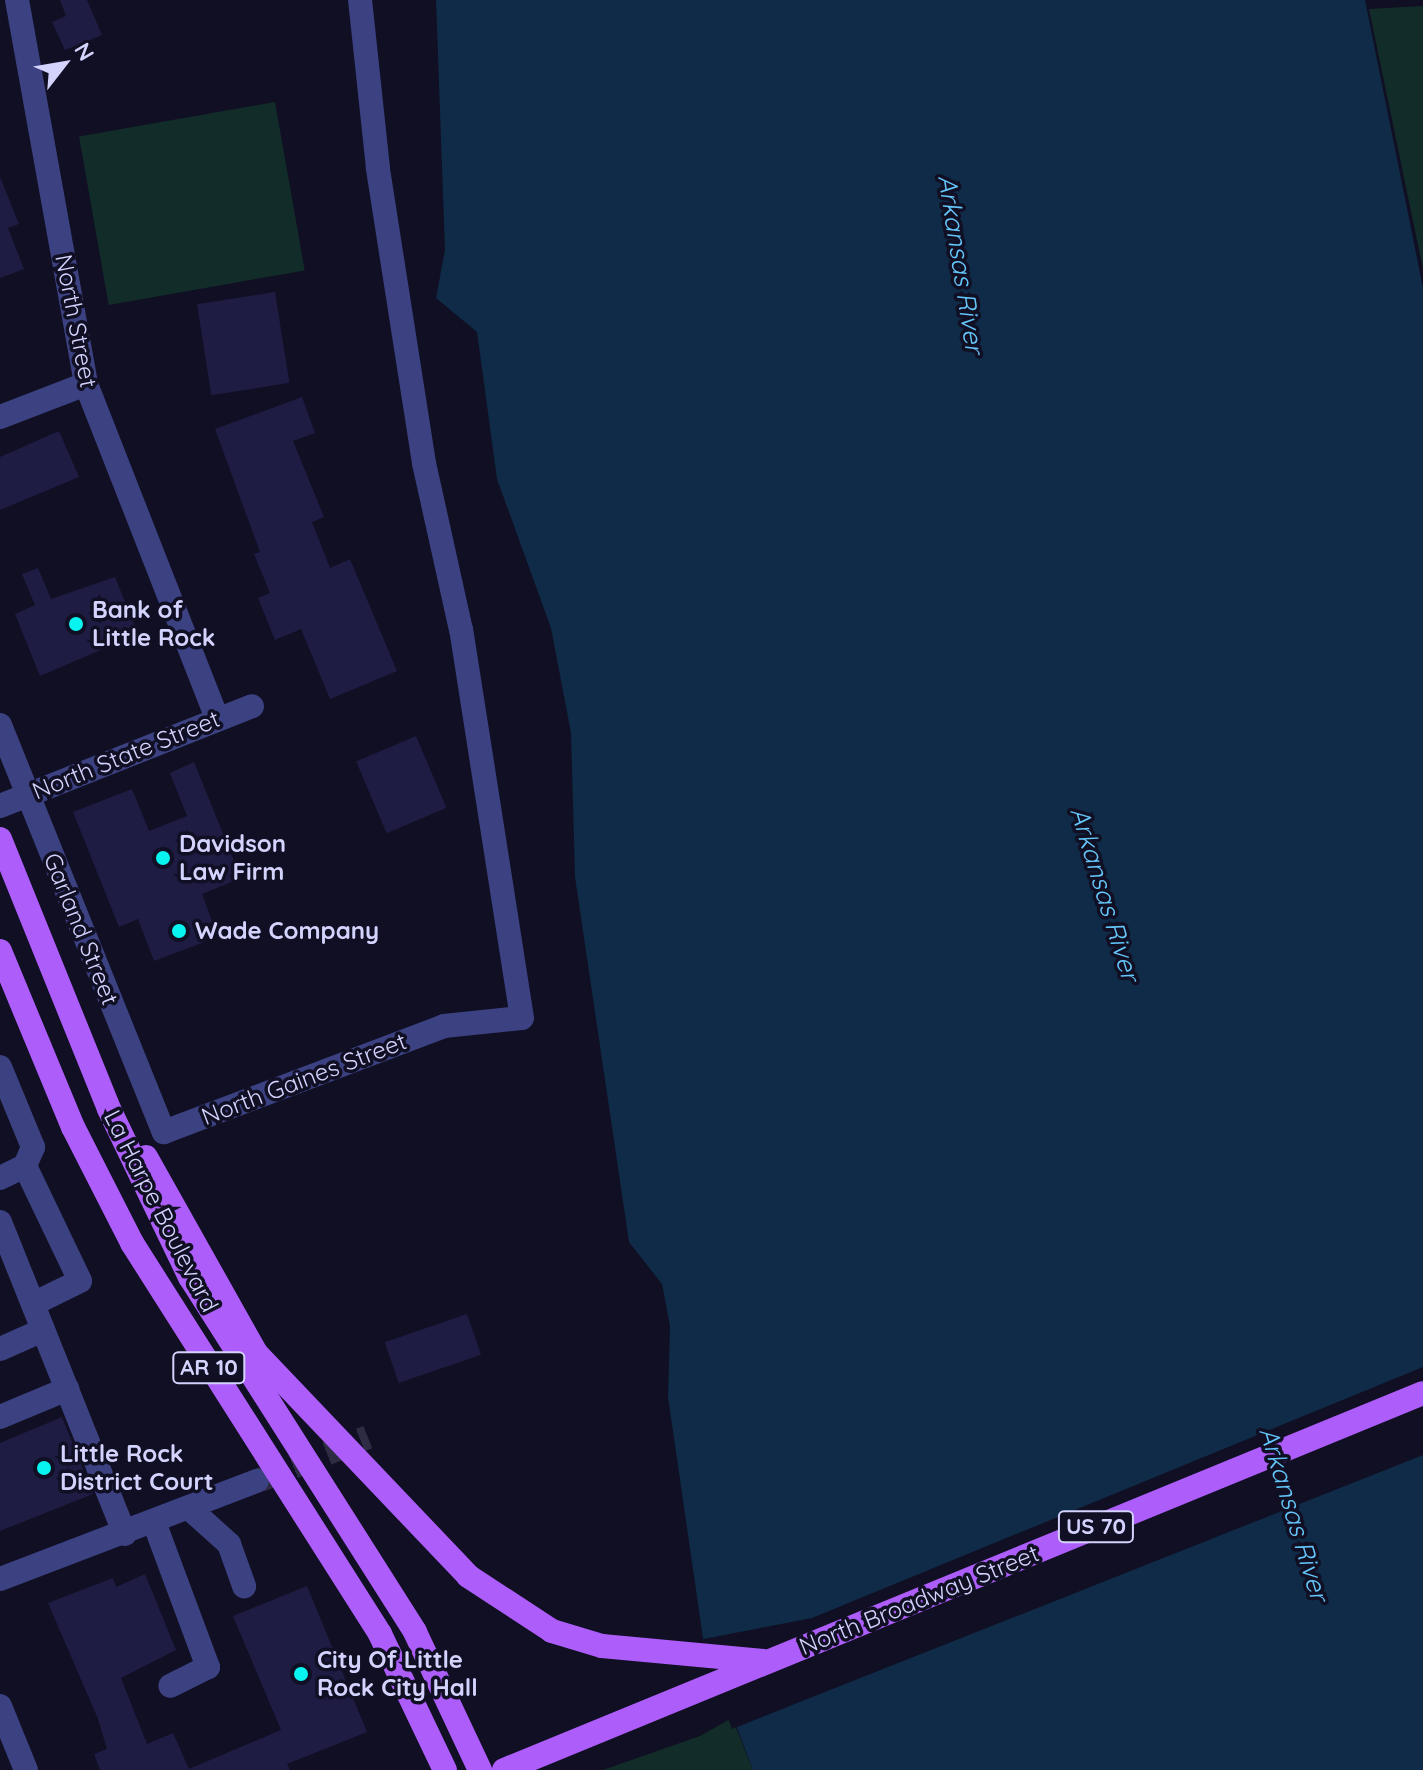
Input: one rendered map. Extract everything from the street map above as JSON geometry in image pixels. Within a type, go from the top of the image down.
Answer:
[{"type":"main road","name":"La Harpe Boulevard","points":[[0,839],[89,1061],[190,1277],[415,1632],[480,1770]]},
{"type":"main road","name":"La Harpe Boulevard","points":[[0,951],[73,1127],[132,1243],[380,1634],[445,1770]]},
{"type":"main road","points":[[89,1061],[256,1353],[390,1499],[508,1608],[552,1631],[602,1646],[769,1662]]},
{"type":"main road","name":"North Broadway Street","points":[[504,1770],[1423,1393]]},
{"type":"street","name":"North Street","points":[[17,0],[11,31],[86,384],[217,719]]},
{"type":"street","name":"North Gaines Street","points":[[164,1132],[444,1026],[522,1018],[461,630],[424,463],[378,168],[360,0]]},
{"type":"street","points":[[0,417],[86,384]]},
{"type":"street","name":"North State Street","points":[[0,806],[252,706]]},
{"type":"street","name":"Garland Street","points":[[0,725],[164,1132]]},
{"type":"street","points":[[0,1067],[33,1147],[25,1166],[0,1178]]},
{"type":"street","points":[[25,1166],[80,1281],[33,1304]]},
{"type":"street","points":[[0,1222],[10,1278],[33,1304],[125,1534]]},
{"type":"street","points":[[0,1349],[43,1330]]},
{"type":"street","points":[[0,1417],[67,1389]]},
{"type":"street","points":[[0,1579],[125,1534],[257,1481]]},
{"type":"street","points":[[189,1508],[197,1522],[229,1544],[244,1586]]},
{"type":"street","points":[[154,1522],[208,1667],[170,1686]]},
{"type":"street","points":[[0,1706],[8,1749],[26,1770]]},
{"type":"green space","points":[[1423,6],[1423,269],[1369,9]]},
{"type":"green space","points":[[275,102],[305,270],[109,305],[79,137]]},
{"type":"green space","points":[[732,1718],[753,1770],[603,1770],[700,1736]]},
{"type":"water","name":"Arkansas River","points":[[436,0],[1365,0],[1423,288],[1423,1770],[753,1770],[703,1638],[668,1397],[670,1326],[662,1284],[629,1242],[575,877],[571,733],[551,628],[497,479],[477,332],[436,298],[445,250]]},
{"type":"pier","points":[[1423,1367],[1423,1455],[732,1729],[699,1640],[812,1618]]},
{"type":"building","points":[[60,0],[87,0],[102,35],[65,50],[52,22],[66,16]]},
{"type":"building","points":[[0,177],[19,224],[8,228],[24,269],[0,278]]},
{"type":"building","points":[[275,292],[289,383],[211,395],[197,304]]},
{"type":"building","points":[[302,397],[315,433],[293,441],[324,517],[312,522],[330,568],[350,559],[397,671],[330,699],[301,629],[275,640],[258,598],[270,593],[254,554],[260,552],[215,429]]},
{"type":"building","points":[[59,431],[79,477],[0,510],[0,457]]},
{"type":"building","name":"Bank of Little Rock","points":[[38,568],[51,599],[115,577],[138,634],[40,676],[15,614],[35,605],[22,574]]},
{"type":"building","points":[[416,736],[446,808],[387,833],[356,761]]},
{"type":"building","name":"Davidson Law Firm","points":[[194,762],[241,878],[202,894],[218,937],[154,961],[138,919],[119,927],[73,812],[132,789],[149,831],[187,816],[170,773]]},
{"type":"building","points":[[467,1314],[481,1355],[399,1383],[385,1342]]},
{"type":"building","name":"Little Rock District Court","points":[[62,1417],[93,1494],[0,1531],[0,1443]]},
{"type":"building","name":"City Of Little Rock City Hall","points":[[145,1574],[176,1650],[121,1678],[147,1744],[173,1733],[189,1769],[281,1730],[233,1616],[307,1586],[367,1732],[287,1764],[290,1770],[100,1770],[94,1754],[107,1749],[98,1719],[48,1603],[113,1578],[116,1587]]},
{"type":"tunnel","points":[[260,1480],[368,1437]]},
{"type":"place","name":"Bank of Little Rock","points":[[76,624]]},
{"type":"place","name":"Davidson Law Firm","points":[[163,858]]},
{"type":"place","name":"Wade Company","points":[[179,931]]},
{"type":"place","name":"Little Rock District Court","points":[[44,1468]]},
{"type":"place","name":"City Of Little Rock City Hall","points":[[301,1674]]}]
